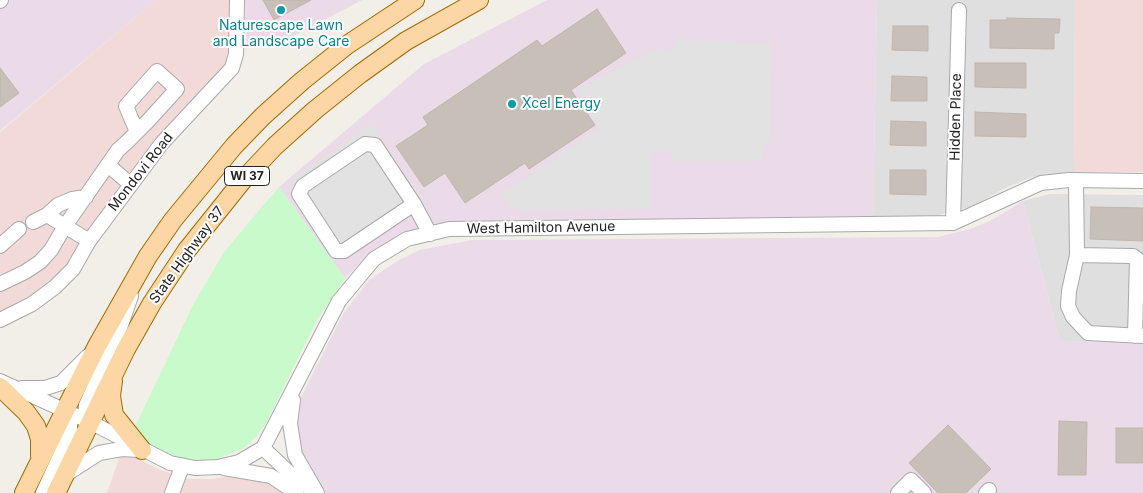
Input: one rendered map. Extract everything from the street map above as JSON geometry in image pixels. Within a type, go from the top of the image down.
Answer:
[{"type":"main road","name":"State Highway 37","points":[[24,493],[94,351],[156,242],[173,220],[234,146],[302,81],[347,45],[415,0]]},
{"type":"main road","name":"State Highway 37","points":[[56,493],[144,316],[187,250],[214,215],[275,146],[315,110],[360,74],[406,42],[479,0]]},
{"type":"main road","points":[[113,376],[111,396],[114,415],[142,450]]},
{"type":"main road","points":[[4,385],[36,426],[40,439],[40,461]]},
{"type":"street","name":"Mondovi Road","points":[[0,320],[32,304],[55,287],[72,269],[89,241],[162,143],[232,68],[236,54],[237,0]]},
{"type":"street","name":"Hidden Place","points":[[953,223],[959,10]]},
{"type":"street","points":[[0,284],[25,272],[40,262],[51,250],[65,226],[118,150],[137,132]]},
{"type":"street","points":[[414,204],[344,251],[336,251],[299,194],[303,186],[365,144],[375,145],[414,204],[430,234]]},
{"type":"street","points":[[108,165],[130,184]]},
{"type":"street","points":[[1076,181],[1077,255],[1069,290],[1068,306],[1074,318],[1088,333],[1139,336],[1137,259],[1133,256],[1077,255]]},
{"type":"street","name":"West Hamilton Avenue","points":[[263,448],[296,387],[331,314],[374,259],[407,239],[449,229],[953,223],[1041,183],[1143,181]]},
{"type":"street","points":[[33,222],[47,215],[58,205],[72,199],[86,197]]},
{"type":"street","points":[[47,215],[89,241]]},
{"type":"street","points":[[0,246],[19,228]]},
{"type":"street","points":[[90,422],[86,411],[86,404],[125,316],[135,278]]},
{"type":"street","points":[[4,385],[36,389],[57,385],[68,378],[94,351]]},
{"type":"street","points":[[4,385],[90,422],[142,450],[182,467],[218,468],[271,476],[299,489],[317,493]]},
{"type":"street","points":[[296,387],[290,423],[293,444],[300,466],[317,493]]},
{"type":"street","points":[[43,493],[70,434],[70,425],[64,411]]},
{"type":"street","points":[[218,468],[239,462],[263,448],[299,489]]},
{"type":"street","points":[[65,475],[99,453],[122,449],[142,450]]},
{"type":"street","points":[[172,493],[182,467]]},
{"type":"street","points":[[898,493],[911,480],[924,493]]},
{"type":"shaded area","points":[[0,0],[156,0],[0,131]]},
{"type":"shaded area","points":[[156,0],[229,0],[232,47],[227,65],[186,106],[147,151],[68,264],[37,292],[0,311],[0,132]]},
{"type":"shaded area","points":[[245,0],[362,0],[273,47],[246,47]]},
{"type":"shaded area","points":[[547,0],[877,0],[873,216],[451,222],[414,230],[397,237],[364,260],[345,278],[279,187],[424,64]]},
{"type":"shaded area","points":[[877,0],[1075,0],[1074,172],[1032,177],[1005,188],[973,206],[935,216],[873,216]]},
{"type":"shaded area","points":[[1075,0],[1143,0],[1143,172],[1074,172]]},
{"type":"shaded area","points":[[674,40],[771,42],[770,140],[762,151],[761,161],[671,161],[672,151],[653,151],[651,156],[651,209],[522,210],[511,207],[501,194],[599,128],[577,90],[656,49],[674,50]]},
{"type":"shaded area","points":[[372,124],[425,204],[341,259],[290,190],[295,187],[293,178]]},
{"type":"shaded area","points":[[1050,194],[1143,195],[1143,342],[1060,341],[1023,201]]},
{"type":"shaded area","points":[[1023,201],[1060,341],[1143,342],[1143,493],[326,493],[306,469],[295,438],[297,405],[343,314],[369,280],[399,260],[419,250],[472,240],[938,237],[970,229],[990,221]]},
{"type":"shaded area","points":[[122,450],[160,470],[189,479],[213,479],[238,474],[258,476],[289,493],[107,493]]},
{"type":"green space","points":[[279,187],[345,278],[317,320],[265,425],[255,438],[244,448],[215,460],[199,461],[169,455],[132,433],[193,305],[224,252]]},
{"type":"building","name":"Naturescape Lawn and Landscape Care","points":[[263,0],[311,0],[274,20]]},
{"type":"building","name":"Xcel Energy","points":[[597,9],[626,53],[571,90],[595,125],[529,169],[525,163],[465,203],[445,173],[424,187],[396,146],[428,125],[423,117],[537,40],[542,46]]},
{"type":"building","points":[[1007,18],[1060,19],[1059,33],[1054,33],[1054,49],[990,48],[990,20],[1007,20]]},
{"type":"building","points":[[893,26],[928,26],[928,51],[892,50]]},
{"type":"building","points":[[975,63],[1026,63],[1026,88],[975,87]]},
{"type":"building","points":[[0,68],[19,93],[0,107]]},
{"type":"building","points":[[892,76],[927,77],[927,101],[891,101]]},
{"type":"building","points":[[975,112],[1026,114],[1026,137],[975,136]]},
{"type":"building","points":[[891,121],[926,122],[926,146],[890,145]]},
{"type":"building","points":[[890,170],[926,170],[926,195],[890,194]]},
{"type":"building","points":[[1091,207],[1143,208],[1143,241],[1090,239]]},
{"type":"building","points":[[1059,421],[1087,422],[1086,475],[1058,475]]},
{"type":"building","points":[[948,425],[991,469],[966,493],[938,493],[909,463]]},
{"type":"building","points":[[1116,428],[1143,428],[1143,463],[1116,463]]},
{"type":"place","name":"Naturescape Lawn and Landscape Care","points":[[281,10]]},
{"type":"place","name":"Xcel Energy","points":[[512,104]]}]
